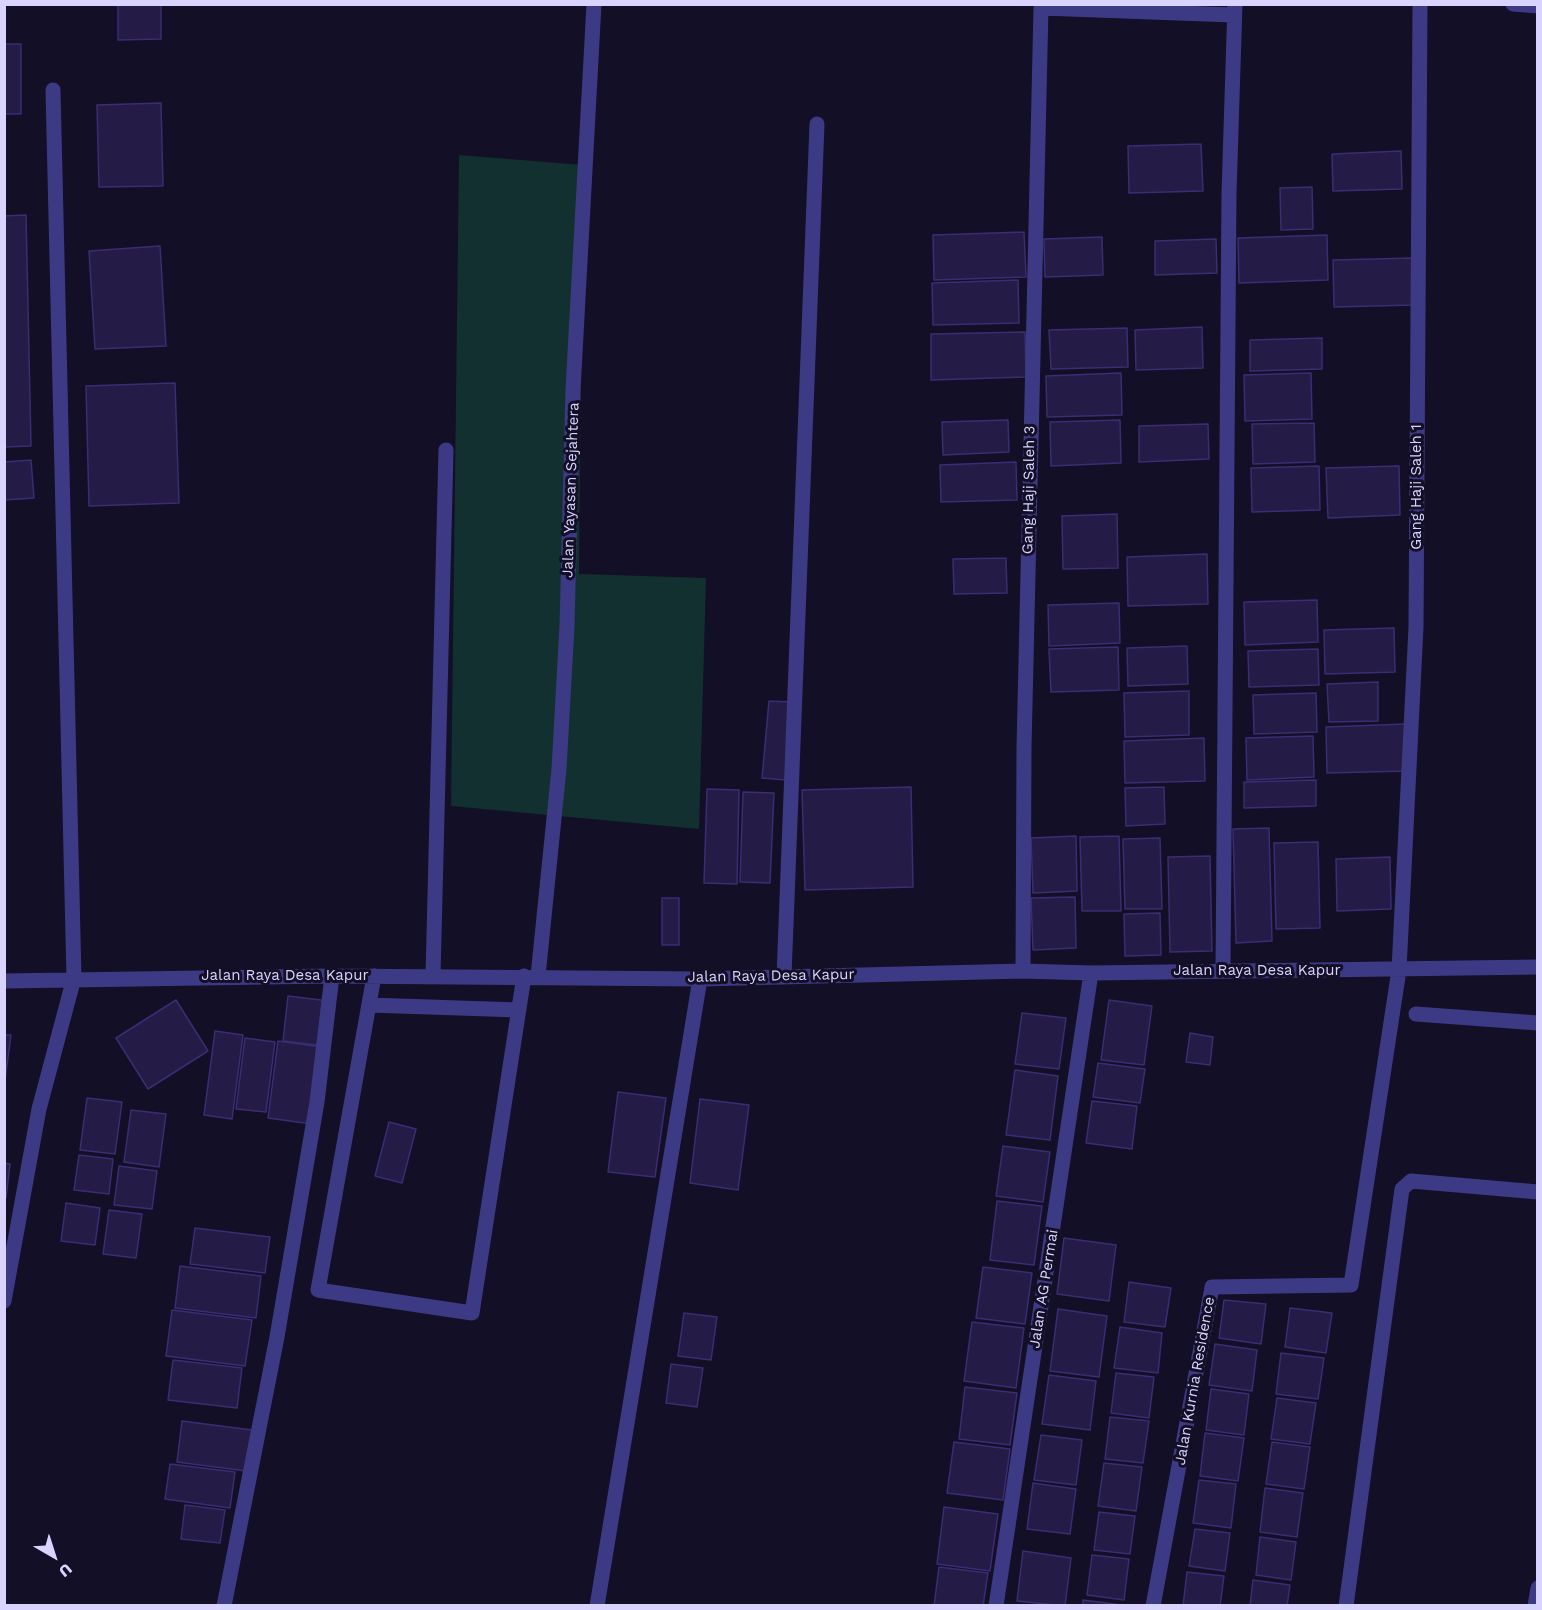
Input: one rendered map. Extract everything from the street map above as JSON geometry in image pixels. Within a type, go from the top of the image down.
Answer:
[{"type":"street","name":"Jalan Yayasan Sejahtera","points":[[369,1005],[318,1290],[472,1313],[519,1010],[531,976],[559,769],[567,626],[573,390],[594,4]]},
{"type":"street","name":"Gang Haji Saleh 1","points":[[1400,970],[1416,627],[1420,4]]},
{"type":"street","points":[[1514,4],[1538,6]]},
{"type":"street","name":"Gang Haji Saleh 3","points":[[1023,971],[1024,748],[1041,8],[1165,9]]},
{"type":"street","points":[[1165,9],[1235,10],[1228,193],[1223,970]]},
{"type":"street","points":[[4,1301],[39,1109],[74,978],[53,90]]},
{"type":"street","points":[[784,976],[817,124]]},
{"type":"street","points":[[433,976],[446,450]]},
{"type":"street","name":"Jalan Raya Desa Kapur","points":[[4,981],[74,978],[332,976],[700,979],[1023,971],[1091,973],[1538,967]]},
{"type":"street","name":"Jalan Kurnia Residence","points":[[1153,1605],[1212,1287],[1351,1285],[1400,970]]},
{"type":"street","name":"Jalan AG Permai","points":[[996,1605],[1091,973]]},
{"type":"street","points":[[224,1605],[277,1337],[315,1114],[332,976]]},
{"type":"street","points":[[374,976],[369,1005],[519,1010]]},
{"type":"street","points":[[597,1605],[700,979]]},
{"type":"street","points":[[1416,1014],[1538,1023]]},
{"type":"street","points":[[1346,1605],[1402,1189],[1411,1181],[1538,1192]]},
{"type":"street","points":[[1535,1605],[1538,1588]]},
{"type":"green space","points":[[459,155],[583,165],[579,574],[706,578],[699,829],[451,806]]},
{"type":"building","points":[[118,5],[161,5],[161,39],[118,40]]},
{"type":"building","points":[[4,44],[21,44],[21,114],[4,114]]},
{"type":"building","points":[[161,103],[163,186],[99,187],[97,105]]},
{"type":"building","points":[[1201,144],[1203,191],[1129,193],[1128,146]]},
{"type":"building","points":[[1401,151],[1402,189],[1333,191],[1332,154]]},
{"type":"building","points":[[1312,187],[1313,229],[1281,230],[1280,188]]},
{"type":"building","points":[[26,215],[31,446],[4,447],[4,216]]},
{"type":"building","points":[[1024,232],[1026,277],[934,280],[933,235]]},
{"type":"building","points":[[1327,235],[1328,280],[1239,283],[1238,238]]},
{"type":"building","points":[[1102,237],[1103,275],[1045,277],[1044,239]]},
{"type":"building","points":[[1216,239],[1217,273],[1155,275],[1155,241]]},
{"type":"building","points":[[160,246],[166,346],[95,349],[89,251]]},
{"type":"building","points":[[1413,258],[1414,305],[1334,307],[1333,260]]},
{"type":"building","points":[[1018,280],[1019,323],[933,325],[932,283]]},
{"type":"building","points":[[1202,327],[1203,368],[1136,370],[1135,330]]},
{"type":"building","points":[[1127,328],[1128,367],[1051,369],[1049,330]]},
{"type":"building","points":[[1025,332],[1026,377],[931,380],[931,334]]},
{"type":"building","points":[[1322,338],[1322,369],[1250,371],[1250,340]]},
{"type":"building","points":[[1121,373],[1122,415],[1047,417],[1046,376]]},
{"type":"building","points":[[1311,373],[1312,419],[1245,421],[1244,375]]},
{"type":"building","points":[[175,383],[179,503],[89,506],[86,386]]},
{"type":"building","points":[[1008,420],[1009,452],[943,455],[942,422]]},
{"type":"building","points":[[1120,420],[1121,463],[1051,466],[1050,422]]},
{"type":"building","points":[[1314,423],[1315,462],[1253,464],[1252,424]]},
{"type":"building","points":[[1208,424],[1209,459],[1139,462],[1139,426]]},
{"type":"building","points":[[31,460],[34,498],[4,500],[4,462]]},
{"type":"building","points":[[1016,462],[1017,500],[941,502],[940,465]]},
{"type":"building","points":[[1319,466],[1320,510],[1252,512],[1251,468]]},
{"type":"building","points":[[1399,466],[1400,515],[1328,518],[1326,468]]},
{"type":"building","points":[[1117,514],[1118,568],[1063,569],[1062,516]]},
{"type":"building","points":[[1207,554],[1208,604],[1128,606],[1127,557]]},
{"type":"building","points":[[1006,558],[1007,593],[954,594],[953,559]]},
{"type":"building","points":[[1317,600],[1318,642],[1245,645],[1244,602]]},
{"type":"building","points":[[1119,603],[1120,643],[1049,646],[1048,605]]},
{"type":"building","points":[[1394,628],[1395,672],[1325,674],[1324,630]]},
{"type":"building","points":[[1187,646],[1188,684],[1128,686],[1127,648]]},
{"type":"building","points":[[1118,647],[1119,690],[1051,692],[1049,649]]},
{"type":"building","points":[[1318,649],[1319,685],[1249,687],[1248,651]]},
{"type":"building","points":[[1378,682],[1378,721],[1329,722],[1327,684]]},
{"type":"building","points":[[1189,691],[1189,735],[1125,737],[1124,693]]},
{"type":"building","points":[[1316,693],[1317,732],[1254,734],[1253,695]]},
{"type":"building","points":[[769,701],[793,702],[786,780],[762,778]]},
{"type":"building","points":[[1406,724],[1407,771],[1327,773],[1326,727]]},
{"type":"building","points":[[1313,736],[1314,777],[1247,780],[1246,738]]},
{"type":"building","points":[[1204,738],[1205,781],[1125,783],[1124,741]]},
{"type":"building","points":[[1316,780],[1316,806],[1244,808],[1244,782]]},
{"type":"building","points":[[911,787],[913,887],[805,890],[802,790]]},
{"type":"building","points":[[1164,787],[1165,824],[1126,826],[1125,788]]},
{"type":"building","points":[[707,789],[739,790],[737,884],[704,883]]},
{"type":"building","points":[[743,792],[774,793],[770,883],[740,882]]},
{"type":"building","points":[[1269,828],[1272,941],[1236,943],[1233,829]]},
{"type":"building","points":[[1076,836],[1077,891],[1033,893],[1031,838]]},
{"type":"building","points":[[1119,836],[1121,911],[1082,911],[1080,837]]},
{"type":"building","points":[[1160,838],[1162,909],[1125,909],[1123,839]]},
{"type":"building","points":[[1318,842],[1320,928],[1276,929],[1274,843]]},
{"type":"building","points":[[1210,856],[1212,951],[1170,952],[1168,857]]},
{"type":"building","points":[[1390,857],[1391,909],[1337,911],[1336,859]]},
{"type":"building","points":[[1075,897],[1076,948],[1033,950],[1031,898]]},
{"type":"building","points":[[662,898],[679,898],[679,945],[662,945]]},
{"type":"building","points":[[1160,913],[1161,955],[1125,956],[1124,914]]},
{"type":"building","points":[[288,996],[329,1001],[323,1046],[283,1041]]},
{"type":"building","points":[[176,1000],[208,1051],[148,1089],[116,1038]]},
{"type":"building","points":[[1109,1000],[1152,1006],[1144,1065],[1101,1060]]},
{"type":"building","points":[[1022,1013],[1066,1018],[1059,1069],[1015,1064]]},
{"type":"building","points":[[215,1031],[243,1035],[232,1119],[204,1115]]},
{"type":"building","points":[[1190,1033],[1213,1037],[1210,1065],[1186,1062]]},
{"type":"building","points":[[4,1035],[11,1035],[5,1080],[4,1080]]},
{"type":"building","points":[[245,1038],[275,1042],[266,1112],[236,1109]]},
{"type":"building","points":[[278,1041],[322,1047],[312,1124],[268,1118]]},
{"type":"building","points":[[1098,1063],[1145,1069],[1140,1103],[1093,1097]]},
{"type":"building","points":[[1015,1070],[1058,1076],[1050,1140],[1006,1135]]},
{"type":"building","points":[[618,1092],[666,1098],[655,1177],[608,1172]]},
{"type":"building","points":[[87,1098],[122,1102],[115,1154],[80,1150]]},
{"type":"building","points":[[700,1099],[749,1105],[738,1190],[690,1183]]},
{"type":"building","points":[[1092,1101],[1137,1106],[1132,1149],[1086,1143]]},
{"type":"building","points":[[131,1110],[166,1114],[159,1167],[124,1162]]},
{"type":"building","points":[[389,1122],[416,1129],[402,1183],[375,1176]]},
{"type":"building","points":[[1003,1146],[1050,1152],[1043,1202],[996,1196]]},
{"type":"building","points":[[79,1155],[113,1159],[109,1194],[74,1190]]},
{"type":"building","points":[[4,1163],[10,1164],[6,1198],[4,1198]]},
{"type":"building","points":[[119,1166],[157,1171],[152,1209],[114,1205]]},
{"type":"building","points":[[997,1201],[1042,1206],[1034,1265],[990,1260]]},
{"type":"building","points":[[66,1203],[100,1208],[95,1245],[61,1241]]},
{"type":"building","points":[[109,1210],[142,1214],[136,1258],[103,1254]]},
{"type":"building","points":[[195,1228],[270,1237],[265,1273],[190,1264]]},
{"type":"building","points":[[1064,1238],[1116,1245],[1109,1301],[1057,1294]]},
{"type":"building","points":[[180,1266],[261,1276],[256,1318],[175,1308]]},
{"type":"building","points":[[983,1267],[1032,1273],[1025,1324],[976,1318]]},
{"type":"building","points":[[1129,1282],[1171,1288],[1165,1327],[1124,1322]]},
{"type":"building","points":[[1224,1300],[1266,1304],[1261,1344],[1219,1338]]},
{"type":"building","points":[[1290,1308],[1332,1313],[1326,1353],[1285,1347]]},
{"type":"building","points":[[1058,1309],[1107,1316],[1099,1377],[1050,1371]]},
{"type":"building","points":[[172,1310],[252,1320],[245,1366],[166,1356]]},
{"type":"building","points":[[684,1313],[717,1317],[711,1360],[678,1356]]},
{"type":"building","points":[[972,1322],[1024,1328],[1016,1388],[964,1381]]},
{"type":"building","points":[[1120,1327],[1162,1333],[1158,1373],[1114,1368]]},
{"type":"building","points":[[1215,1344],[1257,1350],[1252,1391],[1209,1385]]},
{"type":"building","points":[[1281,1353],[1324,1358],[1318,1399],[1276,1394]]},
{"type":"building","points":[[173,1360],[242,1368],[237,1408],[168,1400]]},
{"type":"building","points":[[671,1364],[703,1368],[697,1407],[666,1403]]},
{"type":"building","points":[[1116,1373],[1154,1377],[1149,1418],[1111,1413]]},
{"type":"building","points":[[1049,1375],[1096,1381],[1090,1430],[1042,1424]]},
{"type":"building","points":[[965,1387],[1017,1393],[1010,1445],[959,1439]]},
{"type":"building","points":[[1211,1389],[1249,1394],[1244,1435],[1206,1430]]},
{"type":"building","points":[[1277,1398],[1316,1403],[1310,1444],[1271,1439]]},
{"type":"building","points":[[1110,1417],[1149,1421],[1143,1463],[1105,1459]]},
{"type":"building","points":[[182,1421],[252,1430],[246,1471],[177,1462]]},
{"type":"building","points":[[1205,1433],[1244,1438],[1238,1481],[1200,1476]]},
{"type":"building","points":[[1041,1435],[1082,1440],[1076,1485],[1034,1480]]},
{"type":"building","points":[[954,1442],[1010,1449],[1003,1500],[947,1493]]},
{"type":"building","points":[[1272,1442],[1310,1447],[1304,1489],[1266,1484]]},
{"type":"building","points":[[1104,1463],[1142,1467],[1136,1511],[1098,1506]]},
{"type":"building","points":[[170,1464],[235,1472],[230,1508],[165,1499]]},
{"type":"building","points":[[1199,1480],[1236,1484],[1231,1528],[1193,1523]]},
{"type":"building","points":[[1033,1483],[1076,1489],[1070,1534],[1027,1529]]},
{"type":"building","points":[[1265,1488],[1303,1493],[1297,1537],[1260,1532]]},
{"type":"building","points":[[185,1505],[225,1510],[220,1543],[181,1539]]},
{"type":"building","points":[[944,1507],[998,1514],[990,1571],[937,1564]]},
{"type":"building","points":[[1099,1512],[1135,1516],[1130,1554],[1094,1550]]},
{"type":"building","points":[[1195,1529],[1230,1533],[1225,1571],[1189,1566]]},
{"type":"building","points":[[1260,1537],[1296,1542],[1291,1580],[1256,1575]]},
{"type":"building","points":[[1023,1551],[1071,1558],[1065,1606],[1017,1601]]},
{"type":"building","points":[[1092,1555],[1129,1559],[1124,1600],[1087,1595]]},
{"type":"building","points":[[939,1567],[988,1573],[983,1606],[934,1606]]},
{"type":"building","points":[[1187,1572],[1224,1576],[1220,1606],[1183,1606]]},
{"type":"building","points":[[1253,1580],[1290,1585],[1287,1606],[1250,1606]]},
{"type":"building","points":[[1083,1600],[1122,1605],[1122,1606],[1083,1606]]}]
